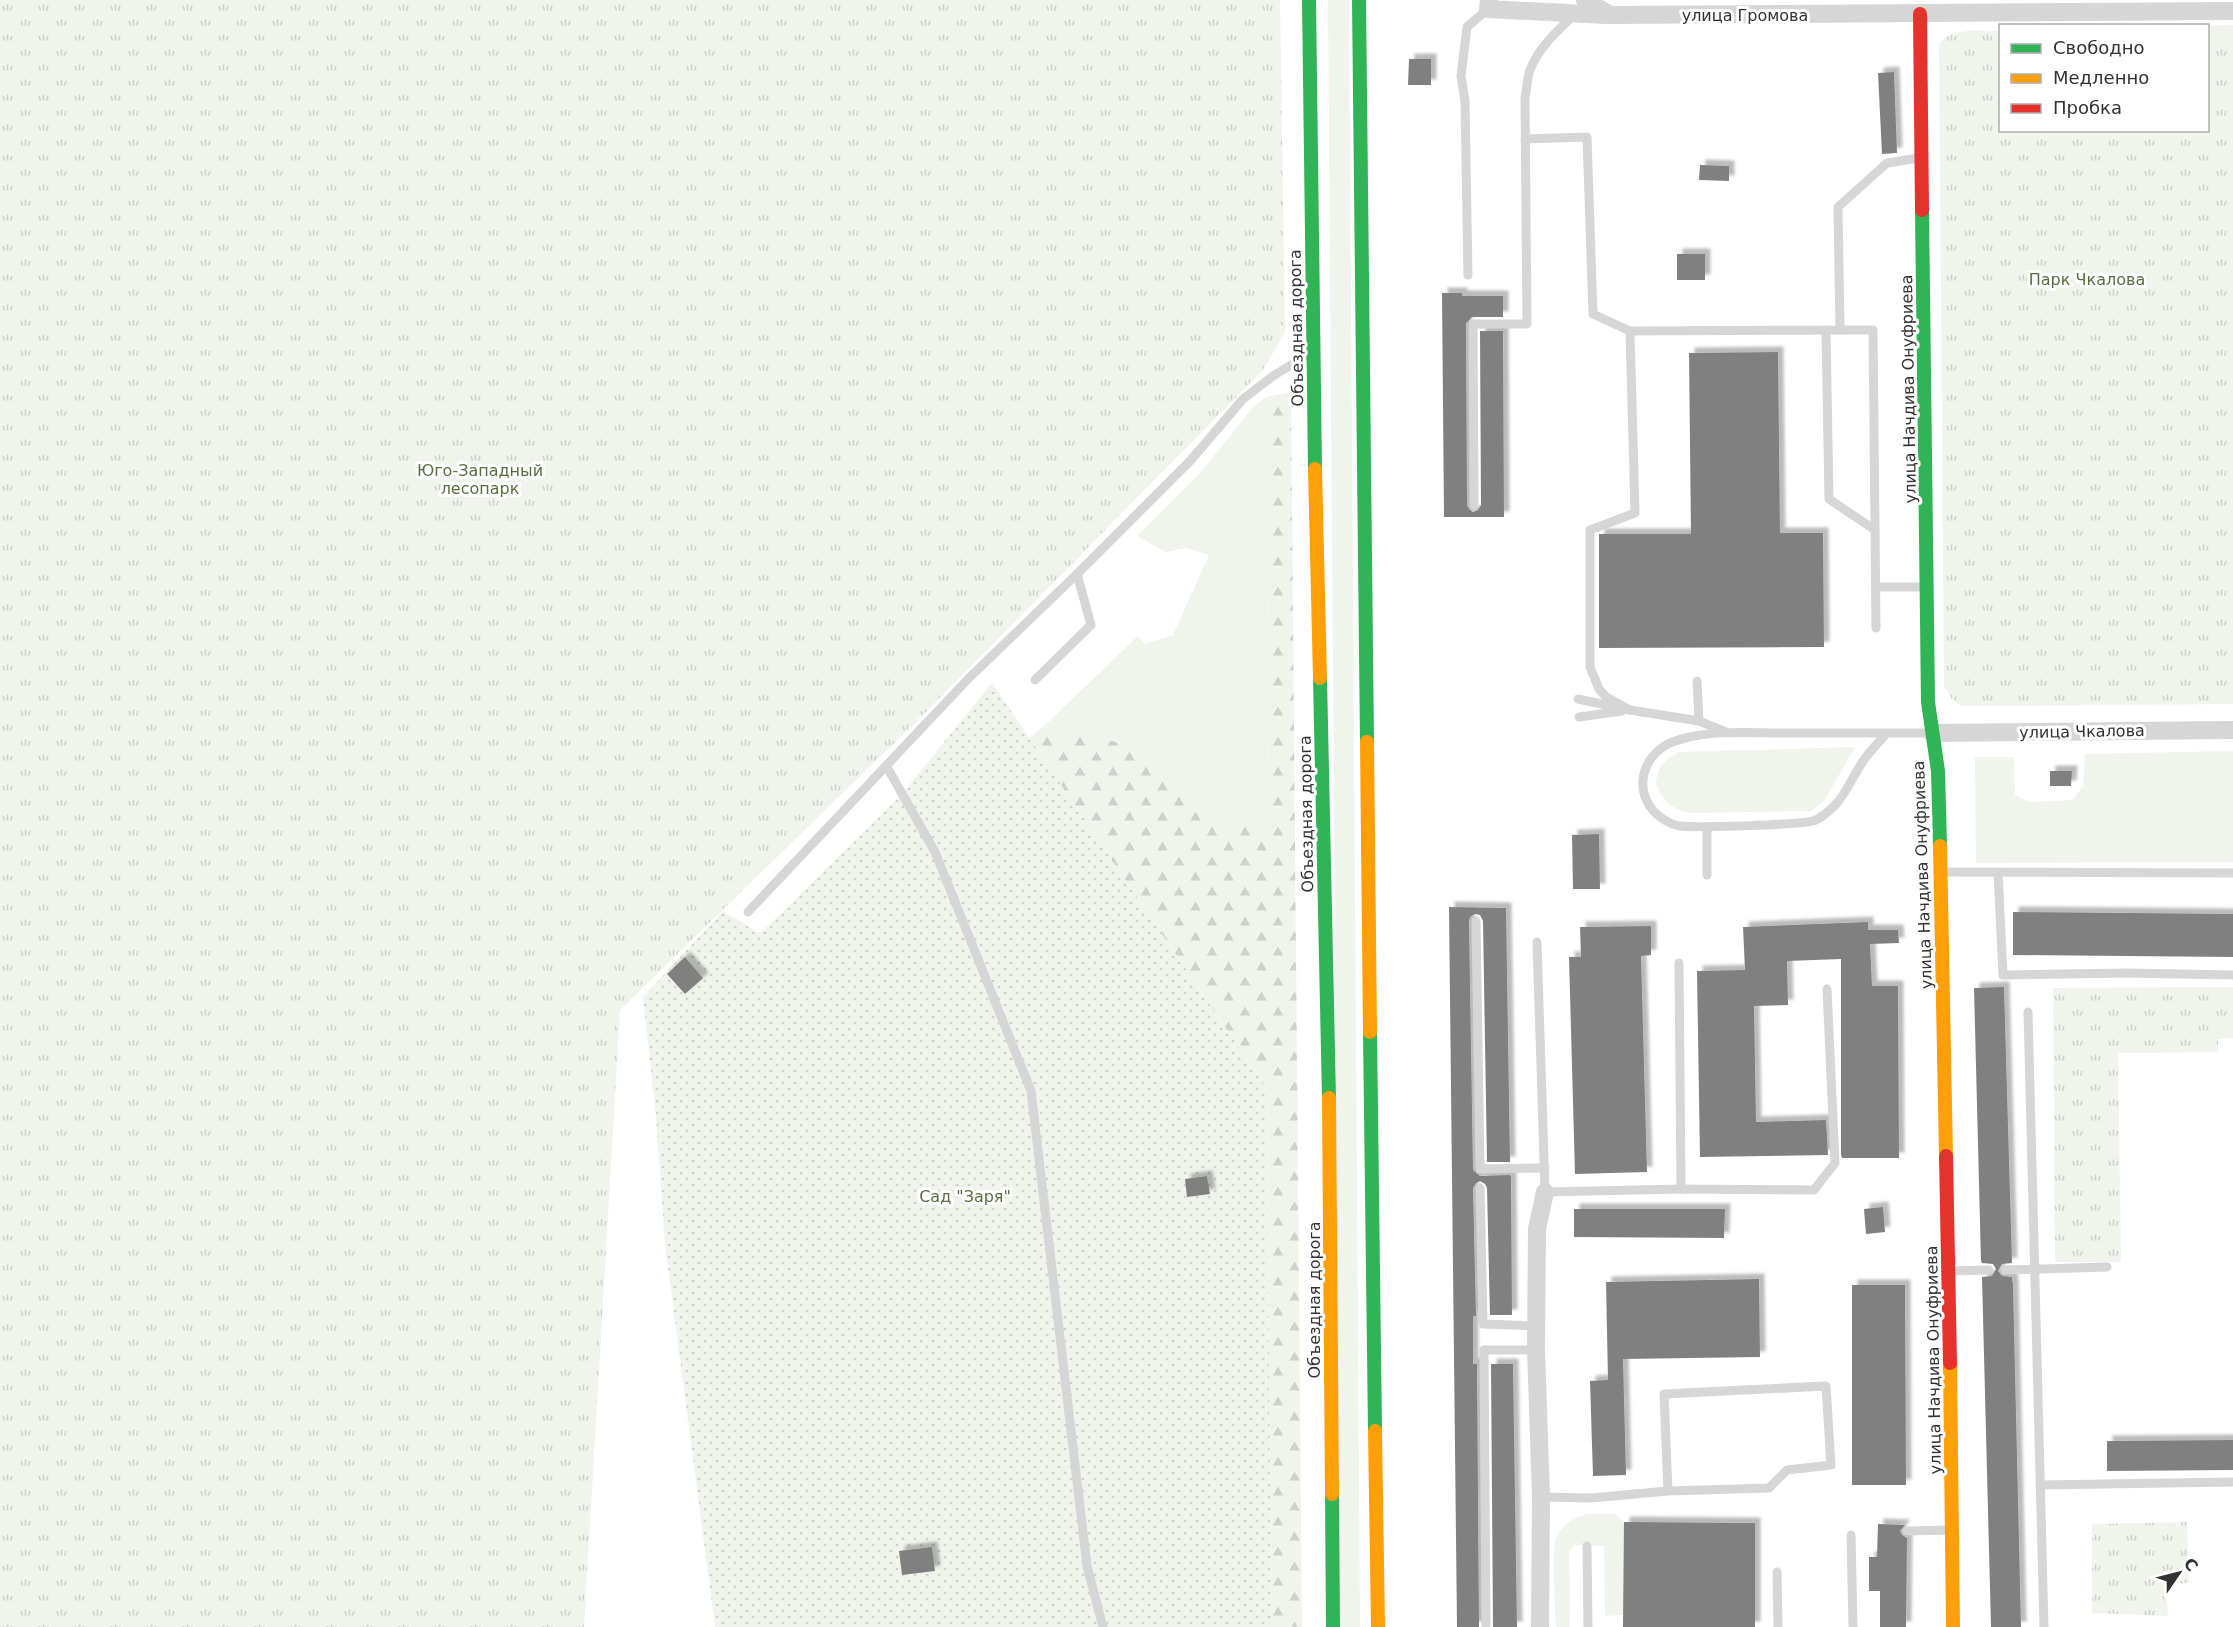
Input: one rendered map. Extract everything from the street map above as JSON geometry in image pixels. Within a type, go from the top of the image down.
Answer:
[{"type":"main road","name":"Объездная дорога","points":[[1309,0],[1312,352],[1329,1061],[1333,1627]]},
{"type":"main road","points":[[1359,0],[1378,1627]]},
{"type":"main road","name":"улица Начдива Онуфриева","points":[[1920,14],[1928,702],[1938,771],[1949,1271],[1953,1627]]},
{"type":"street","points":[[1489,4],[1580,7]]},
{"type":"street","name":"улица Громова","points":[[1580,7],[1610,15],[1920,14],[2012,7],[2088,6],[2233,11]]},
{"type":"street","name":"улица Чкалова","points":[[1932,733],[2233,730]]},
{"type":"street","points":[[1540,1627],[1541,1497],[1536,1350],[1537,1229],[1545,1192]]},
{"type":"lane","points":[[1468,275],[1465,101],[1461,76],[1467,27],[1489,4]]},
{"type":"lane","points":[[1474,505],[1473,324],[1527,324],[1525,98],[1530,70],[1538,55],[1550,38],[1580,7]]},
{"type":"lane","points":[[1525,139],[1587,137],[1593,314],[1630,331],[1873,330],[1876,628]]},
{"type":"lane","points":[[1840,330],[1838,207],[1887,163],[1922,157]]},
{"type":"lane","points":[[1826,330],[1829,500],[1875,530]]},
{"type":"lane","points":[[1630,331],[1635,513],[1590,530],[1590,667],[1599,689],[1606,697],[1630,710]]},
{"type":"lane","points":[[748,912],[969,678],[1191,460],[1243,399],[1273,376],[1312,352]]},
{"type":"lane","points":[[1035,680],[1091,625],[1077,574]]},
{"type":"lane","points":[[1876,587],[1927,587]]},
{"type":"lane","points":[[1697,681],[1700,721]]},
{"type":"lane","points":[[1578,699],[1700,721],[1728,733]]},
{"type":"lane","points":[[1579,717],[1630,710]]},
{"type":"lane","points":[[1887,733],[1864,760],[1840,801],[1814,821],[1707,827],[1678,826],[1662,819],[1647,802],[1642,786],[1644,768],[1655,753],[1673,741],[1698,735],[1728,733],[1887,733],[1932,733]]},
{"type":"lane","points":[[887,767],[935,852],[1031,1091],[1088,1566],[1103,1627]]},
{"type":"lane","points":[[1707,827],[1707,875]]},
{"type":"lane","points":[[1939,872],[2233,873]]},
{"type":"lane","points":[[1998,872],[2003,975],[2127,973],[2233,975]]},
{"type":"lane","points":[[1476,921],[1480,1169],[1545,1168]]},
{"type":"lane","points":[[1537,942],[1545,1192],[1681,1189],[1814,1191],[1835,1163],[1827,989]]},
{"type":"lane","points":[[1679,963],[1681,1189]]},
{"type":"lane","points":[[2028,1012],[2044,1627]]},
{"type":"lane","points":[[1480,1188],[1484,1324],[1537,1326]]},
{"type":"lane","points":[[2005,1270],[2107,1267]]},
{"type":"lane","points":[[1949,1271],[1989,1270]]},
{"type":"lane","points":[[1486,1627],[1484,1350],[1536,1350]]},
{"type":"lane","points":[[1541,1497],[1591,1498],[1668,1491],[1768,1488],[1787,1470],[1831,1465],[1826,1386],[1664,1394],[1668,1491]]},
{"type":"lane","points":[[2040,1485],[2233,1482]]},
{"type":"lane","points":[[1907,1531],[1951,1530]]},
{"type":"lane","points":[[1851,1535],[1853,1627]]},
{"type":"lane","points":[[1587,1546],[1588,1627]]},
{"type":"lane","points":[[1777,1572],[1778,1627]]},
{"type":"green space","name":"Юго-Западный лесопарк","points":[[0,0],[1280,0],[1285,332],[1263,370],[925,713],[620,1010],[584,1627],[0,1627]]},
{"type":"green space","points":[[1328,0],[1349,0],[1360,1627],[1340,1627]]},
{"type":"green space","name":"Парк Чкалова","points":[[2233,25],[2233,704],[1961,706],[1951,698],[1944,686],[1939,44],[1945,38],[1959,32],[1999,31],[1999,132],[2209,132],[2209,26]]},
{"type":"green space","points":[[1291,392],[1302,1627],[1271,1627],[1267,1089],[1029,738],[1043,727],[1117,742],[1226,827],[1269,825],[1266,397]]},
{"type":"green space","points":[[1266,397],[1269,825],[1226,827],[1117,742],[1043,727],[1138,636],[1145,644],[1173,635],[1209,555],[1186,548],[1166,552],[1137,536],[1201,472],[1253,407]]},
{"type":"green space","name":"Сад \"Заря\"","points":[[992,683],[1267,1089],[1271,1627],[715,1627],[665,1244],[656,1117],[643,997],[723,911],[759,933],[768,926],[902,794]]},
{"type":"green space","points":[[1855,747],[1825,800],[1811,811],[1690,813],[1678,810],[1669,804],[1656,785],[1657,774],[1662,765],[1679,752]]},
{"type":"green space","points":[[2233,751],[2233,862],[1976,863],[1975,757],[2014,757],[2015,794],[2030,802],[2072,800],[2083,787],[2085,754]]},
{"type":"green space","points":[[2233,987],[2233,1038],[2218,1039],[2218,1052],[2118,1053],[2121,1262],[2055,1262],[2053,988]]},
{"type":"green space","points":[[1588,1514],[1616,1514],[1624,1522],[1624,1615],[1605,1616],[1604,1546],[1574,1545],[1569,1552],[1570,1627],[1556,1627],[1554,1567],[1556,1538],[1569,1522]]},
{"type":"green space","points":[[2187,1522],[2189,1583],[2166,1585],[2168,1616],[2092,1613],[2092,1524]]},
{"type":"building","points":[[1409,59],[1431,59],[1431,85],[1408,85]]},
{"type":"building","points":[[1894,72],[1897,153],[1882,154],[1878,73]]},
{"type":"building","points":[[1700,165],[1729,166],[1729,181],[1699,180]]},
{"type":"building","points":[[1677,254],[1705,254],[1705,280],[1677,280]]},
{"type":"building","points":[[1442,293],[1462,293],[1462,296],[1503,296],[1503,317],[1472,317],[1466,323],[1467,505],[1473,512],[1481,505],[1480,331],[1503,331],[1504,517],[1444,517]]},
{"type":"building","points":[[1778,352],[1780,533],[1823,533],[1824,647],[1599,648],[1599,534],[1691,534],[1689,353]]},
{"type":"building","points":[[2050,771],[2072,771],[2071,786],[2050,786]]},
{"type":"building","points":[[1599,834],[1600,889],[1573,889],[1572,835]]},
{"type":"building","points":[[1449,907],[1506,908],[1510,1162],[1487,1162],[1483,921],[1480,915],[1475,914],[1470,917],[1469,921],[1473,1170],[1480,1176],[1510,1175],[1511,1177],[1512,1315],[1490,1315],[1487,1188],[1480,1181],[1473,1188],[1476,1316],[1473,1316],[1473,1364],[1477,1364],[1479,1627],[1457,1627]]},
{"type":"building","points":[[2013,912],[2233,914],[2233,957],[2013,955]]},
{"type":"building","points":[[1868,922],[1868,930],[1898,930],[1899,943],[1870,944],[1872,986],[1898,986],[1899,1158],[1842,1158],[1841,1155],[1841,959],[1787,961],[1788,1005],[1754,1006],[1756,1122],[1826,1120],[1828,1155],[1700,1157],[1697,971],[1745,970],[1743,927]]},
{"type":"building","points":[[1651,926],[1651,955],[1641,956],[1647,1172],[1575,1174],[1569,957],[1581,957],[1580,927]]},
{"type":"building","points":[[685,957],[703,978],[685,994],[667,974]]},
{"type":"building","points":[[2004,987],[2012,1263],[2002,1264],[1998,1271],[2002,1276],[2012,1277],[2013,1285],[2021,1627],[1991,1627],[1982,1277],[1992,1276],[1996,1269],[1993,1264],[1981,1261],[1974,988]]},
{"type":"building","points":[[1207,1176],[1210,1194],[1187,1197],[1185,1179]]},
{"type":"building","points":[[1883,1207],[1885,1232],[1866,1234],[1864,1209]]},
{"type":"building","points":[[1574,1209],[1725,1209],[1724,1238],[1574,1237]]},
{"type":"building","points":[[1759,1279],[1760,1357],[1623,1359],[1626,1475],[1593,1476],[1590,1381],[1608,1380],[1606,1282]]},
{"type":"building","points":[[1852,1285],[1905,1285],[1906,1485],[1852,1485]]},
{"type":"building","points":[[1491,1364],[1513,1364],[1517,1627],[1493,1627]]},
{"type":"building","points":[[2233,1440],[2233,1470],[2107,1471],[2107,1441]]},
{"type":"building","points":[[1624,1522],[1755,1523],[1755,1627],[1623,1627]]},
{"type":"building","points":[[1878,1524],[1905,1525],[1900,1531],[1907,1538],[1906,1627],[1880,1627],[1880,1591],[1869,1591],[1869,1557],[1877,1557]]},
{"type":"building","points":[[932,1547],[935,1571],[902,1575],[899,1551]]},
{"type":"traffic: fast","points":[[1309,0],[1315,469]]},
{"type":"traffic: fast","points":[[1359,0],[1367,742]]},
{"type":"traffic: fast","points":[[1922,210],[1928,702],[1938,771],[1940,846]]},
{"type":"traffic: fast","points":[[1320,678],[1329,1098]]},
{"type":"traffic: fast","points":[[1370,1032],[1375,1431]]},
{"type":"traffic: fast","points":[[1332,1494],[1333,1627]]},
{"type":"traffic: slow","points":[[1315,469],[1320,678]]},
{"type":"traffic: slow","points":[[1367,742],[1370,1032]]},
{"type":"traffic: slow","points":[[1940,846],[1946,1156]]},
{"type":"traffic: slow","points":[[1329,1098],[1332,1494]]},
{"type":"traffic: slow","points":[[1950,1363],[1953,1627]]},
{"type":"traffic: slow","points":[[1375,1431],[1378,1627]]},
{"type":"traffic: jam","points":[[1920,14],[1922,210]]},
{"type":"traffic: jam","points":[[1946,1156],[1950,1363]]}]
